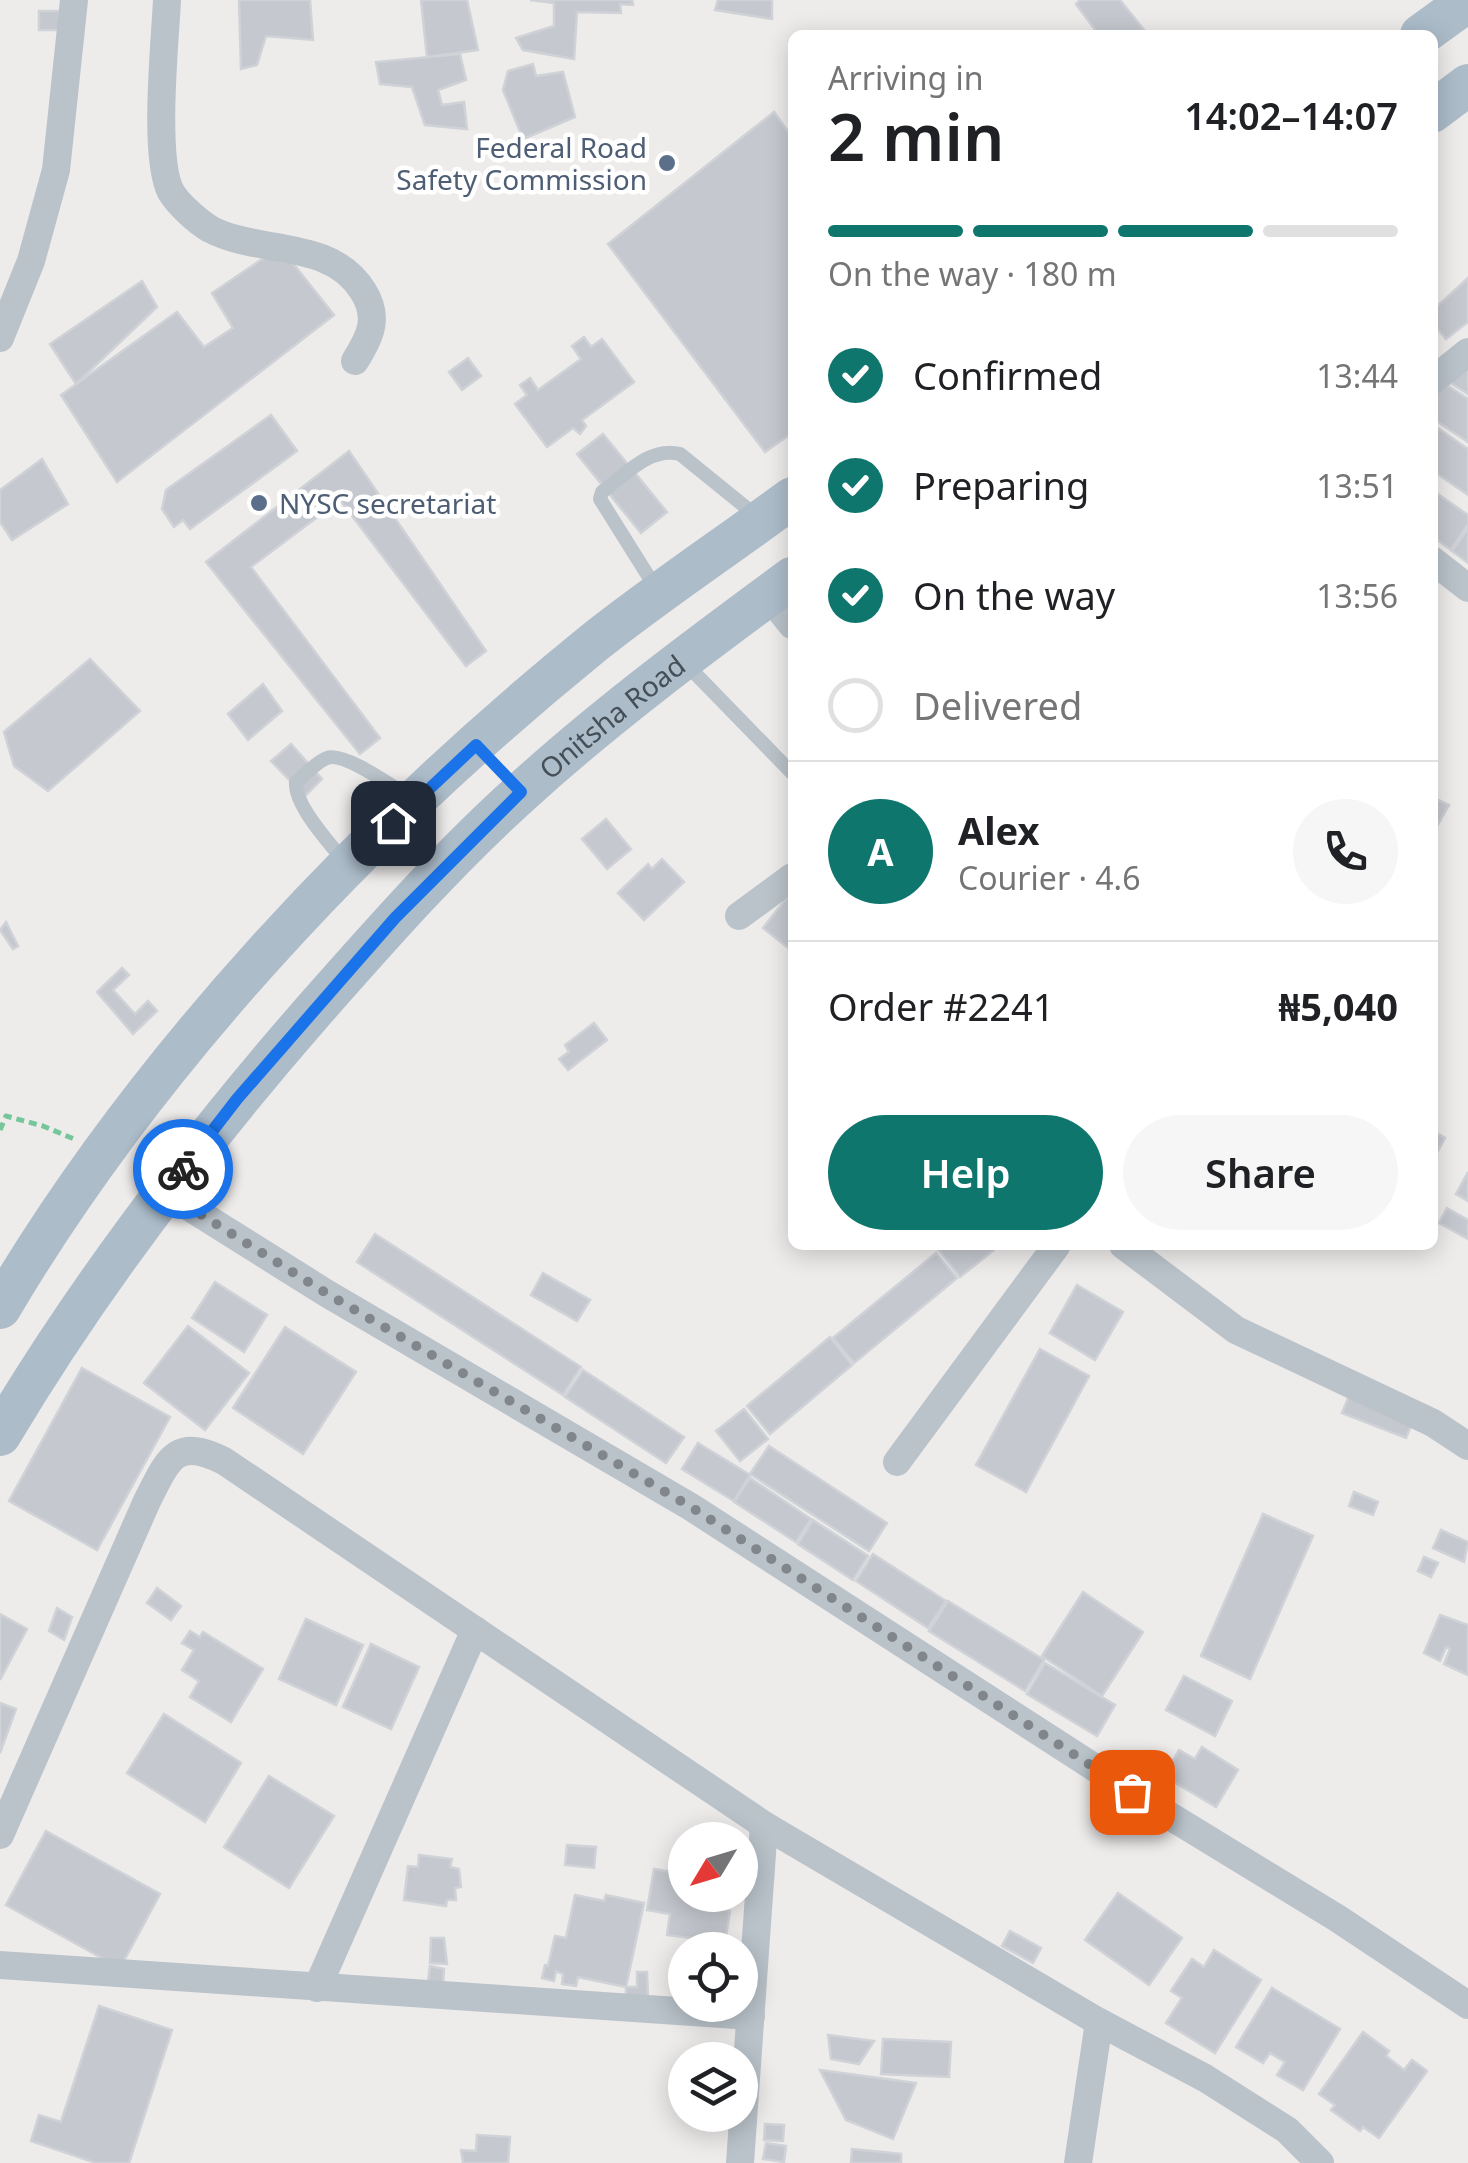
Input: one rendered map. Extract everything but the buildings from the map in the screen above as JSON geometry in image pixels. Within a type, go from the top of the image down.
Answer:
[{"type":"main road","points":[[1427,30],[1468,0]]},
{"type":"main road","points":[[1438,108],[1468,85]]},
{"type":"main road","points":[[0,1308],[103,1151],[172,1063],[348,866],[476,745],[592,645],[777,509]]},
{"type":"main road","name":"Onitsha Road","points":[[0,1435],[52,1347],[117,1253],[237,1099],[382,932],[521,792],[576,744],[682,660],[784,599]]},
{"type":"main road","points":[[476,745],[521,792]]},
{"type":"street","points":[[0,338],[31,261],[56,170],[74,0]]},
{"type":"street","points":[[167,0],[161,104],[169,189],[179,203],[210,228],[334,262],[357,282],[371,304],[373,332],[355,361]]},
{"type":"street","points":[[1438,376],[1468,352]]},
{"type":"street","points":[[1438,565],[1468,588]]},
{"type":"street","points":[[738,916],[788,880]]},
{"type":"street","points":[[165,1192],[326,1293],[691,1507],[1165,1813],[1338,1918],[1468,2005]]},
{"type":"street","points":[[898,1462],[1052,1250]]},
{"type":"street","points":[[1130,1250],[1236,1330],[1433,1423],[1468,1446]]},
{"type":"street","points":[[0,1834],[165,1465],[182,1451],[199,1448],[224,1461],[764,1825],[1099,2022],[1205,2078],[1288,2130],[1320,2163]]},
{"type":"street","points":[[317,1988],[474,1630]]},
{"type":"street","points":[[756,1932],[764,1825]]},
{"type":"street","points":[[0,1965],[668,2011]]},
{"type":"street","points":[[740,2163],[750,2022]]},
{"type":"street","points":[[1078,2163],[1099,2022]]},
{"type":"lane","points":[[660,595],[602,506],[602,492],[655,453],[667,450],[680,454],[777,509]]},
{"type":"lane","points":[[682,660],[788,769]]},
{"type":"lane","points":[[348,866],[310,817],[296,793],[296,782],[334,756],[362,768],[416,802]]},
{"type":"path","points":[[0,1109],[6,1116],[44,1126],[103,1151]]},
{"type":"path","points":[[0,1130],[6,1116]]},
{"type":"way so far","points":[[183,1169],[165,1192],[326,1293],[691,1507],[1132,1792]]},
{"type":"place","name":"Federal Road Safety Commission","points":[[667,163]]},
{"type":"place","name":"NYSC secretariat","points":[[259,503]]},
{"type":"route","points":[[183,1169],[237,1099],[395,918],[521,792],[476,745],[393,823]]}]
